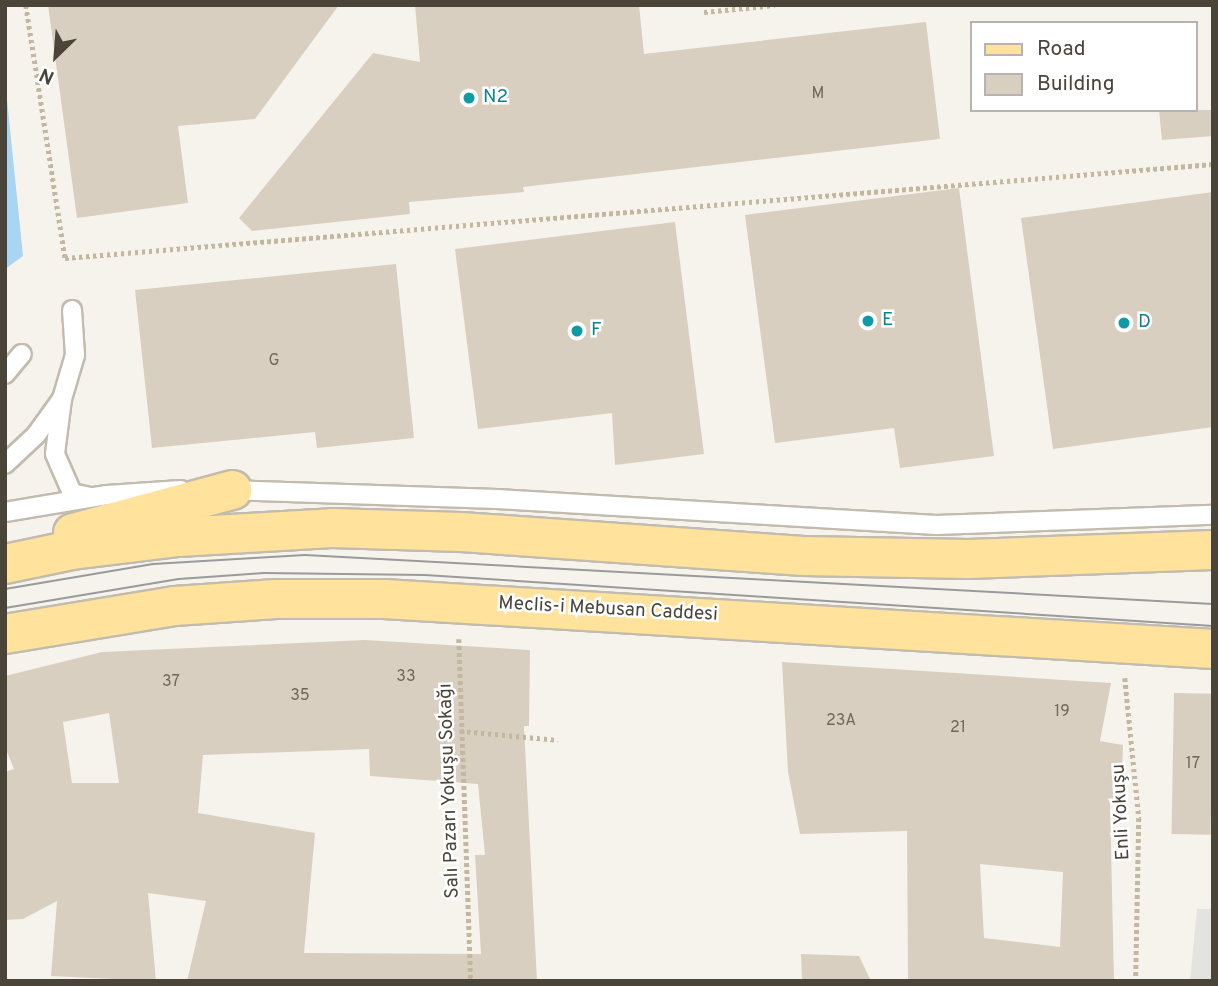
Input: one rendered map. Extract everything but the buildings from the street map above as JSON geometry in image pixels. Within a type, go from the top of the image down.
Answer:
[{"type":"main road","points":[[21,561],[83,528],[232,489]]},
{"type":"main road","points":[[21,561],[178,537],[332,528],[461,531],[842,557],[980,558],[1213,550]]},
{"type":"main road","name":"Meclis-i Mebusan Caddesi","points":[[5,634],[95,616],[276,599],[455,601],[1213,649]]},
{"type":"lane","points":[[72,310],[75,355],[62,399],[55,454],[63,480],[72,493],[98,497]]},
{"type":"lane","points":[[5,367],[22,354],[5,374]]},
{"type":"lane","points":[[5,464],[36,435],[62,399]]},
{"type":"lane","points":[[5,512],[149,490],[232,489],[511,499],[936,525],[1213,515]]},
{"type":"path","points":[[26,5],[65,258],[1213,164]]},
{"type":"path","points":[[704,12],[775,5]]},
{"type":"path","name":"Salı Pazarı Yokuşu Sokağı","points":[[455,601],[471,981]]},
{"type":"path","name":"Enli Yokuşu","points":[[1124,642],[1139,818],[1136,981]]},
{"type":"path","points":[[460,731],[558,740]]},
{"type":"shaded area","points":[[1197,909],[1213,909],[1213,981],[1190,981]]},
{"type":"water","points":[[5,80],[23,256],[5,269]]},
{"type":"tram line","points":[[5,589],[153,564],[305,555],[1213,604]]},
{"type":"tram line","points":[[5,608],[179,579],[264,573],[425,575],[1213,626]]},
{"type":"place","name":"N2","points":[[469,98]]},
{"type":"place","name":"E","points":[[868,321]]},
{"type":"place","name":"D","points":[[1124,323]]},
{"type":"place","name":"F","points":[[577,331]]}]
